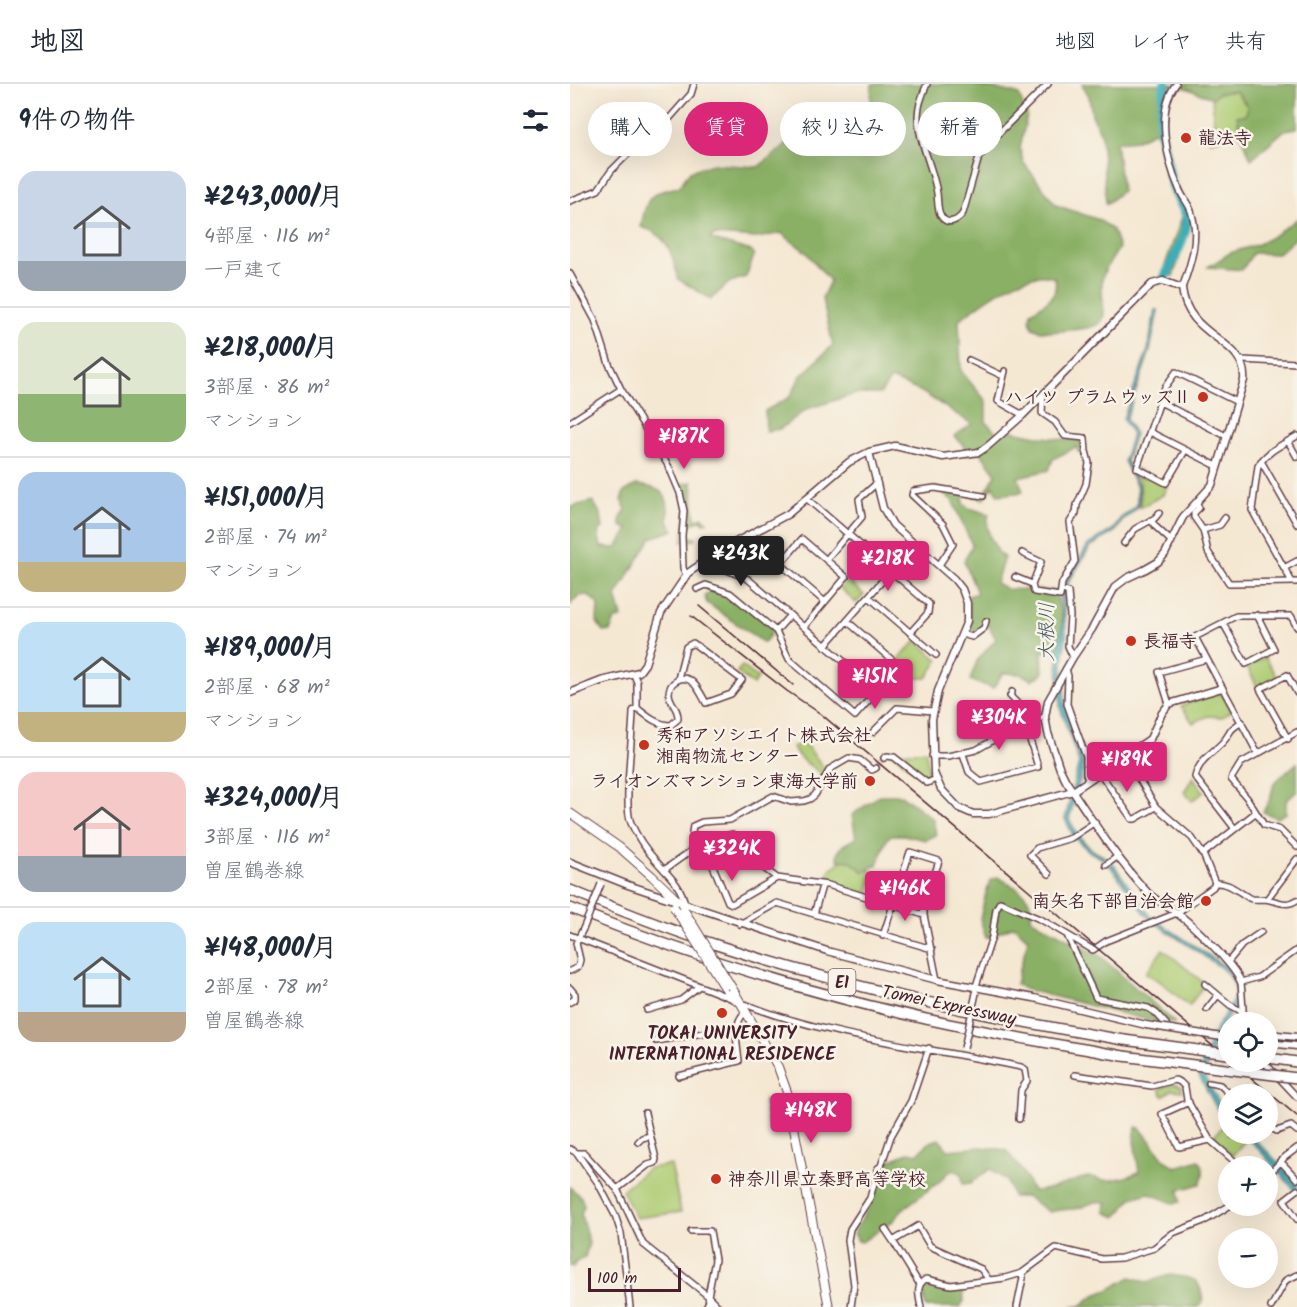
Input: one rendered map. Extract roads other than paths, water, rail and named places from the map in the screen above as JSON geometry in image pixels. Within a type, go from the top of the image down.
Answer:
[{"type":"highway","name":"Tomei Expressway","points":[[570,890],[701,940],[835,980],[963,1011],[1124,1040],[1218,1053]]},
{"type":"highway","name":"Tomei Expressway","points":[[570,908],[669,945],[859,1002],[988,1032],[1123,1056],[1297,1078]]},
{"type":"highway","points":[[1278,1059],[1297,1062]]},
{"type":"main road","points":[[570,813],[652,876],[678,904],[728,987],[729,994],[739,1002],[778,1067],[788,1092],[829,1307]]},
{"type":"street","points":[[570,201],[598,190],[611,171],[645,137],[660,129],[691,94],[694,84]]},
{"type":"street","points":[[927,84],[918,114],[920,129],[937,191],[940,214],[950,222],[957,220],[963,213],[979,157],[1002,130],[1048,84]]},
{"type":"street","points":[[1176,84],[1167,98],[1164,127],[1173,173],[1191,211],[1194,233],[1193,255],[1182,288],[1186,304],[1196,321],[1237,353],[1242,360],[1244,380],[1212,485],[1183,517],[1158,561],[1152,567],[1126,578],[1115,587],[1048,701],[1045,717],[1060,769],[1072,791],[1118,856],[1151,896],[1177,913],[1237,973],[1241,982],[1240,1011],[1205,984]]},
{"type":"street","points":[[570,274],[595,320],[609,364],[621,389],[669,467],[681,493],[684,511],[683,568],[686,575]]},
{"type":"street","points":[[570,693],[608,679],[634,675],[645,664],[662,613],[686,575],[704,560],[788,514],[849,462],[869,452],[895,446],[943,457],[980,452],[1023,415],[1152,284],[1163,281],[1182,288]]},
{"type":"street","points":[[969,360],[1004,373],[998,401],[1023,415]]},
{"type":"street","points":[[1242,360],[1297,363]]},
{"type":"street","points":[[1185,451],[1166,483],[1137,468],[1165,387],[1176,372],[1237,402]]},
{"type":"street","points":[[570,422],[621,389]]},
{"type":"street","points":[[1043,394],[1042,412],[1055,422],[1065,436],[1086,438],[1089,463],[1086,484],[1076,513],[1070,522],[1075,561],[1062,583],[1070,616],[1068,646],[1073,657]]},
{"type":"street","points":[[1160,402],[1226,436]]},
{"type":"street","points":[[1150,432],[1217,466]]},
{"type":"street","points":[[1294,582],[1252,510],[1258,466],[1261,461],[1267,453],[1297,436]]},
{"type":"street","points":[[1288,441],[1297,457]]},
{"type":"street","points":[[869,452],[883,508],[893,525],[958,584],[967,603],[967,621],[938,691],[933,711],[932,756],[936,779],[945,794],[959,808],[980,815],[1072,791],[1150,739],[1162,712],[1169,704],[1222,688]]},
{"type":"street","points":[[1261,461],[1297,524]]},
{"type":"street","points":[[826,560],[862,517],[859,499],[877,483]]},
{"type":"street","points":[[939,565],[953,544],[943,524],[917,501],[912,495],[913,492],[935,488],[983,496]]},
{"type":"street","points":[[806,498],[929,604],[928,613],[910,633]]},
{"type":"street","points":[[1197,503],[1199,508],[1194,515],[1203,530],[1208,552],[1229,584],[1294,582]]},
{"type":"street","points":[[1124,543],[1135,529],[1159,513]]},
{"type":"street","points":[[1203,530],[1220,525],[1225,518]]},
{"type":"street","points":[[1151,520],[1171,541]]},
{"type":"street","points":[[748,536],[825,602]]},
{"type":"street","points":[[781,563],[802,539],[846,577],[804,627]]},
{"type":"street","points":[[1023,553],[1036,556],[1041,562],[1032,584],[1034,592],[1060,596],[1064,591]]},
{"type":"street","points":[[704,560],[748,579],[877,690]]},
{"type":"street","points":[[1284,568],[1297,561]]},
{"type":"street","points":[[825,646],[890,572]]},
{"type":"street","points":[[1015,577],[1032,584]]},
{"type":"street","points":[[697,589],[706,585],[730,593],[776,631],[789,658],[855,717],[899,666],[848,621]]},
{"type":"street","points":[[869,597],[936,655]]},
{"type":"street","points":[[776,631],[790,615]]},
{"type":"street","points":[[1223,622],[1246,664],[1274,649],[1257,615]]},
{"type":"street","points":[[1258,754],[1195,637],[1236,616],[1291,616],[1297,627]]},
{"type":"street","points":[[962,634],[972,637],[984,628],[986,621]]},
{"type":"street","points":[[634,675],[637,682],[637,708],[646,717],[666,725],[675,723],[679,714],[669,691],[678,679],[686,647],[693,643],[742,680],[731,694],[706,702],[694,683],[690,680],[678,679]]},
{"type":"street","points":[[1169,704],[1159,672],[1207,658]]},
{"type":"street","points":[[1065,670],[1068,676],[1067,704],[1086,757],[1088,780]]},
{"type":"street","points":[[1288,739],[1260,689],[1287,675],[1297,693]]},
{"type":"street","points":[[963,754],[969,772],[981,782],[1038,767],[1020,706],[1009,695]]},
{"type":"street","points":[[637,708],[633,711],[629,818],[642,842],[682,892],[678,904]]},
{"type":"street","points":[[873,732],[897,708],[933,711]]},
{"type":"street","points":[[932,756],[963,754],[976,750],[1025,722],[1045,717]]},
{"type":"street","points":[[1235,829],[1195,777],[1205,759],[1222,743],[1231,728],[1242,722]]},
{"type":"street","points":[[1297,732],[1241,763],[1230,779],[1247,798],[1264,825],[1280,830],[1297,848]]},
{"type":"street","points":[[884,758],[887,756],[896,758],[927,783],[936,779]]},
{"type":"street","points":[[1125,756],[1156,807],[1192,838],[1203,854],[1215,883]]},
{"type":"street","points":[[777,878],[732,904],[713,866],[692,832],[693,826],[699,823],[730,820],[773,796],[791,801],[804,801],[815,795],[830,770],[849,758],[860,760],[872,770],[876,768]]},
{"type":"street","points":[[1100,772],[1132,819],[1156,807]]},
{"type":"street","points":[[1203,854],[1255,813]]},
{"type":"street","points":[[1049,874],[1030,855],[1037,848],[1075,835],[1095,822]]},
{"type":"street","points":[[664,870],[702,843],[732,834],[744,853],[777,878],[822,886],[828,885],[924,915]]},
{"type":"street","points":[[883,936],[910,852],[939,861],[924,906],[937,980]]},
{"type":"street","points":[[1106,865],[1118,856]]},
{"type":"street","points":[[1267,899],[1297,859]]},
{"type":"street","points":[[570,862],[678,904],[740,924],[827,951],[975,991],[1034,998],[1146,1025],[1218,1036]]},
{"type":"street","points":[[570,971],[578,967],[580,960],[577,956],[576,943],[604,876]]},
{"type":"street","points":[[1215,883],[1219,882],[1237,889],[1254,900],[1267,899],[1283,904],[1297,900]]},
{"type":"street","points":[[963,1051],[975,991],[989,946],[996,909],[1000,902],[1042,920],[1093,950],[1106,941],[1177,913],[1213,887],[1215,883]]},
{"type":"street","points":[[814,914],[822,886]]},
{"type":"street","points":[[740,924],[777,903],[932,949]]},
{"type":"street","points":[[1228,962],[1242,945],[1261,932]]},
{"type":"street","points":[[1067,934],[1096,998],[1148,1008],[1166,1024]]},
{"type":"street","points":[[570,935],[782,1018],[836,1031],[928,1048],[963,1051],[1024,1069],[1027,1081],[1021,1090],[1019,1119]]},
{"type":"street","points":[[1241,982],[1259,977],[1297,950]]},
{"type":"street","points":[[648,1010],[681,1000],[698,987]]},
{"type":"street","points":[[570,988],[575,994],[575,999],[570,1002]]},
{"type":"street","points":[[1207,1009],[1218,995]]},
{"type":"street","points":[[679,1076],[739,1061],[736,1031],[738,1019],[745,1012]]},
{"type":"street","points":[[656,1041],[715,1031],[736,1031]]},
{"type":"street","points":[[1278,1035],[1297,1037]]},
{"type":"street","points":[[1278,1044],[1297,1046]]},
{"type":"street","points":[[851,1307],[854,1285],[848,1240],[850,1229],[870,1198],[878,1168],[881,1166],[891,1136],[911,1101],[928,1048]]},
{"type":"street","points":[[1273,1072],[1297,1097]]},
{"type":"street","points":[[1075,1075],[1152,1086],[1174,1080],[1180,1082],[1210,1140],[1228,1156]]},
{"type":"street","points":[[1209,1083],[1218,1085]]},
{"type":"street","points":[[1189,1102],[1162,1114],[1179,1147],[1210,1140]]},
{"type":"street","points":[[617,1189],[648,1165],[655,1163],[645,1113]]},
{"type":"street","points":[[1278,1131],[1291,1126],[1297,1131]]},
{"type":"street","points":[[638,1142],[650,1136]]},
{"type":"street","points":[[1297,1148],[1278,1164],[1297,1179]]},
{"type":"street","points":[[570,1149],[577,1153],[598,1183],[615,1215],[621,1233],[630,1307]]},
{"type":"street","points":[[577,1153],[584,1153],[617,1189],[643,1244],[719,1307]]},
{"type":"street","points":[[1296,1191],[1284,1200],[1297,1219]]},
{"type":"street","points":[[921,1307],[918,1296],[920,1285],[926,1279],[951,1285],[1005,1278],[1022,1273],[1056,1248],[1111,1260],[1154,1248],[1173,1233],[1218,1213]]},
{"type":"street","points":[[893,1242],[918,1226],[930,1246],[981,1269],[989,1280]]},
{"type":"street","points":[[885,1229],[920,1285]]},
{"type":"street","points":[[691,1231],[710,1231],[715,1260],[709,1301],[706,1307]]},
{"type":"street","points":[[1017,1307],[1022,1273]]},
{"type":"street","points":[[1271,1307],[1286,1281],[1297,1275]]},
{"type":"water","points":[[1155,310],[1158,310],[1150,351],[1126,419],[1135,434],[1126,461],[1139,486],[1139,506],[1122,521],[1116,531],[1090,547],[1067,585],[1064,598],[1065,705],[1083,761],[1083,769],[1069,819],[1085,843],[1113,864],[1152,918],[1232,973],[1239,993],[1231,1012],[1226,1012],[1234,999],[1235,991],[1229,976],[1220,967],[1149,919],[1111,867],[1079,842],[1065,819],[1079,763],[1060,707],[1058,657],[1063,616],[1060,598],[1064,585],[1088,545],[1114,529],[1120,519],[1137,505],[1137,487],[1124,461],[1132,434],[1123,419],[1148,350]]},
{"type":"water","points":[[1218,1026],[1218,1034],[1204,1076],[1218,1100],[1218,1111],[1198,1074]]},
{"type":"water","points":[[777,1099],[781,1122],[768,1124],[764,1101]]},
{"type":"water","points":[[1253,1144],[1259,1144],[1272,1156],[1265,1156]]},
{"type":"water","points":[[1278,1163],[1297,1184],[1297,1193],[1278,1171]]},
{"type":"waterway","name":"大根川","points":[[1165,84],[1160,121],[1161,134],[1172,186],[1187,216],[1180,246],[1165,277]]},
{"type":"tunnel","points":[[876,768],[884,758]]},
{"type":"railway","points":[[699,606],[793,685]]},
{"type":"railway","points":[[691,616],[787,691],[821,714],[1218,1051]]},
{"type":"railway","points":[[1244,1072],[1297,1116]]},
{"type":"place","name":"龍法寺","points":[[1186,138]]},
{"type":"place","name":"ハイツ プラムウッズⅡ","points":[[1203,397]]},
{"type":"place","name":"長福寺","points":[[1131,641]]},
{"type":"place","name":"秀和アソシエイト株式会社 湘南物流センター","points":[[644,745]]},
{"type":"place","name":"ライオンズマンション東海大学前","points":[[870,781]]},
{"type":"place","name":"南矢名下部自治会館","points":[[1206,901]]},
{"type":"place","name":"TOKAI UNIVERSITY INTERNATIONAL RESIDENCE","points":[[722,1013]]},
{"type":"place","name":"神奈川県立秦野高等学校","points":[[716,1179]]}]
